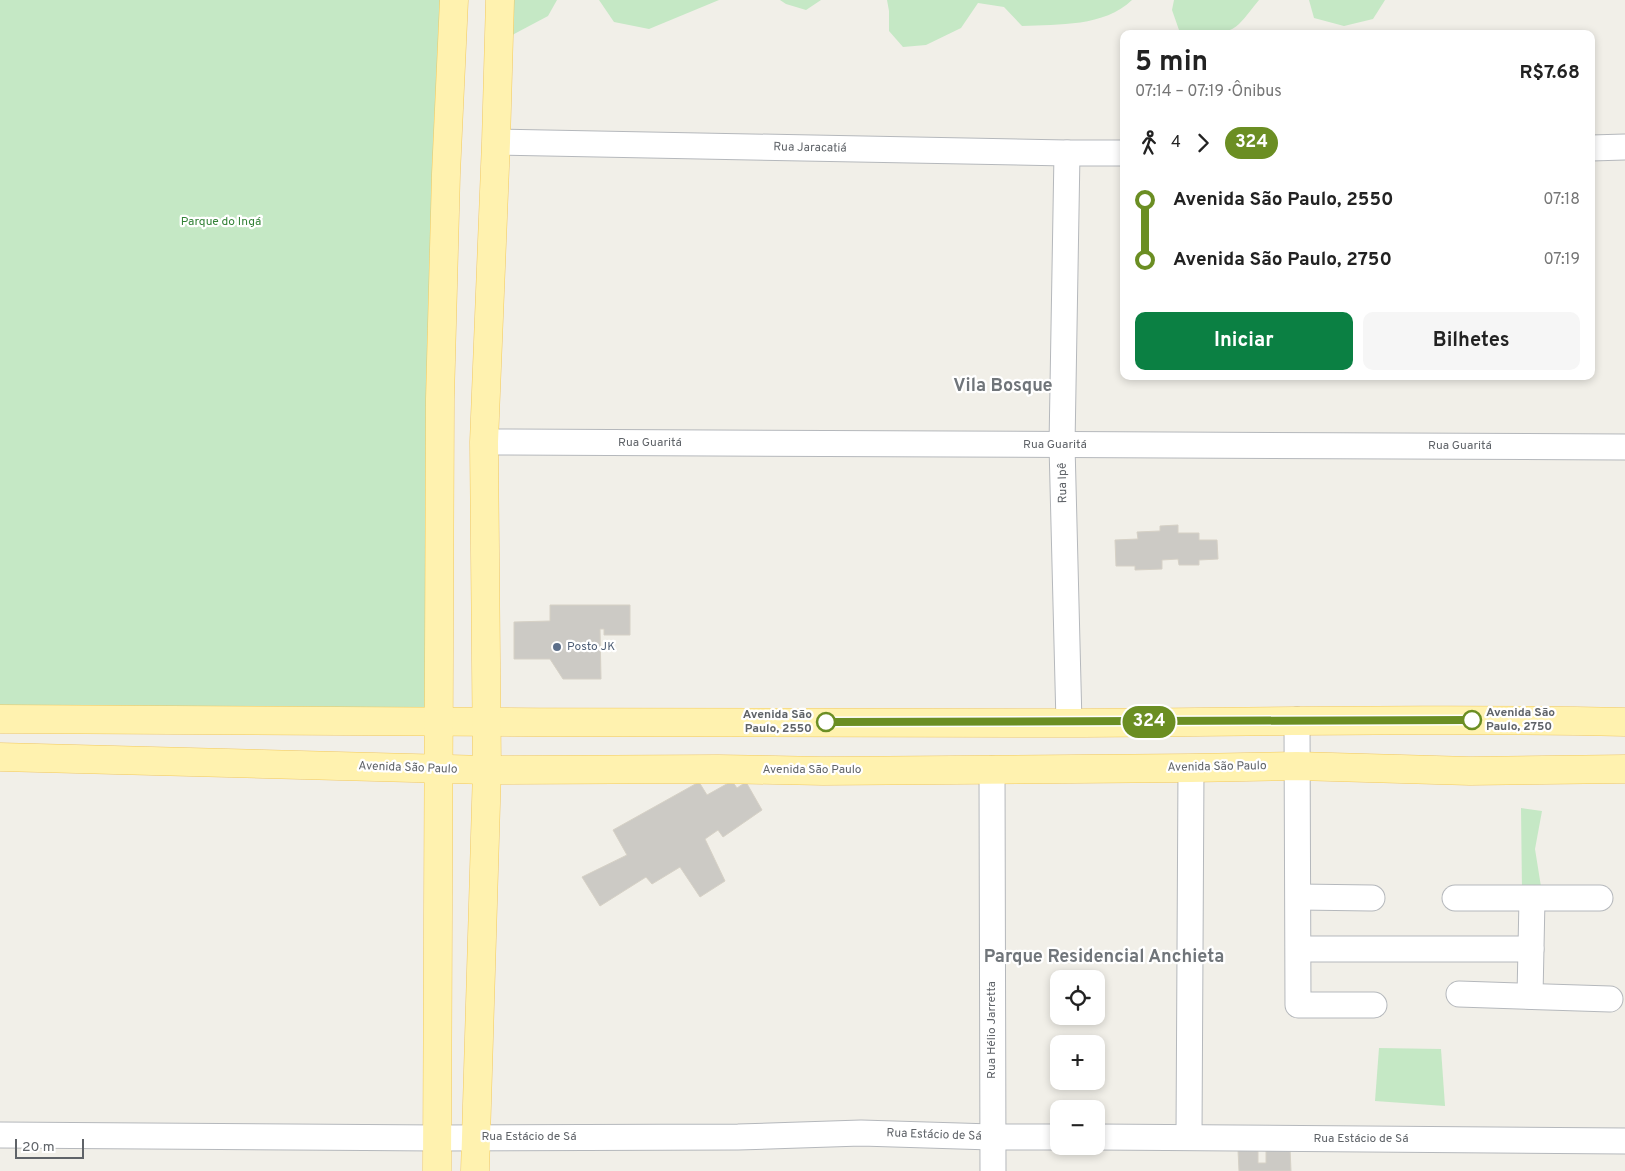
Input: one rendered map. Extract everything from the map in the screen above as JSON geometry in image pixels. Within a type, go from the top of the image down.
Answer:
[{"type":"main road","points":[[437,1171],[440,399],[446,174],[454,0]]},
{"type":"main road","points":[[475,1171],[488,723],[484,442],[500,0]]},
{"type":"main road","points":[[0,719],[488,723],[1069,723],[1297,720],[1625,722]]},
{"type":"main road","name":"Avenida São Paulo","points":[[0,757],[487,770],[718,769],[823,771],[1297,766],[1470,771],[1625,769]]},
{"type":"street","name":"Rua Jaracatiá","points":[[496,142],[1067,153],[1120,152]]},
{"type":"street","points":[[1595,148],[1625,147]]},
{"type":"street","name":"Rua Ipê","points":[[1067,153],[1062,445],[1069,723]]},
{"type":"street","name":"Rua Guaritá","points":[[484,442],[1625,447]]},
{"type":"street","points":[[1297,720],[1298,1006],[1374,1005]]},
{"type":"street","points":[[1189,1136],[1192,768]]},
{"type":"street","name":"Rua Hélio Jarretta","points":[[992,769],[993,1171]]},
{"type":"street","points":[[1299,897],[1372,898]]},
{"type":"street","points":[[1455,898],[1600,898]]},
{"type":"street","points":[[1530,996],[1532,899]]},
{"type":"street","points":[[1299,949],[1531,949]]},
{"type":"street","points":[[1459,994],[1610,999]]},
{"type":"street","name":"Rua Estácio de Sá","points":[[0,1135],[438,1138],[738,1137],[861,1133],[1050,1137]]},
{"type":"street","name":"Rua Estácio de Sá","points":[[1105,1136],[1625,1141]]},
{"type":"green space","name":"Parque do Ingá","points":[[0,0],[452,0],[432,716],[0,711]]},
{"type":"green space","points":[[502,0],[557,0],[548,16],[499,42]]},
{"type":"green space","points":[[599,0],[719,0],[649,29],[614,22]]},
{"type":"green space","points":[[780,0],[821,0],[806,10],[786,4]]},
{"type":"green space","points":[[887,0],[1132,0],[1121,9],[1095,20],[1066,24],[1022,26],[1004,7],[978,3],[961,28],[926,45],[903,47],[889,31]]},
{"type":"green space","points":[[1174,0],[1259,0],[1242,21],[1231,30],[1179,30],[1172,10]]},
{"type":"green space","points":[[1309,0],[1385,0],[1373,19],[1344,26],[1314,18]]},
{"type":"green space","points":[[1521,808],[1542,811],[1535,849],[1542,893],[1522,892]]},
{"type":"green space","points":[[1379,1048],[1441,1049],[1445,1106],[1375,1101]]},
{"type":"building","points":[[1178,525],[1178,533],[1199,533],[1199,540],[1217,540],[1218,559],[1199,560],[1199,565],[1179,565],[1178,559],[1162,560],[1162,569],[1135,570],[1135,566],[1116,566],[1115,540],[1138,539],[1137,532],[1160,531],[1160,526]]},
{"type":"building","name":"Posto JK","points":[[550,605],[630,605],[630,635],[604,635],[604,629],[600,629],[601,679],[563,679],[550,659],[514,659],[514,622],[550,621]]},
{"type":"building","points":[[732,781],[737,788],[746,782],[762,810],[723,837],[718,830],[705,839],[725,881],[700,897],[680,867],[652,884],[646,877],[600,906],[582,877],[627,855],[613,830],[699,782],[707,795]]},
{"type":"building","points":[[1290,1148],[1291,1171],[1239,1171],[1238,1150],[1258,1149],[1258,1163],[1266,1163],[1266,1149]]},
{"type":"bus line","name":"324","points":[[826,722],[1069,723],[1472,720]]},
{"type":"place","name":"Posto JK","points":[[557,647]]},
{"type":"place","name":"Avenida São Paulo, 2750","points":[[1472,720]]},
{"type":"place","name":"Avenida São Paulo, 2550","points":[[826,722]]},
{"type":"district","name":"Vila Bosque","points":[[1003,386]]},
{"type":"district","name":"Parque Residencial Anchieta","points":[[1104,957]]}]
